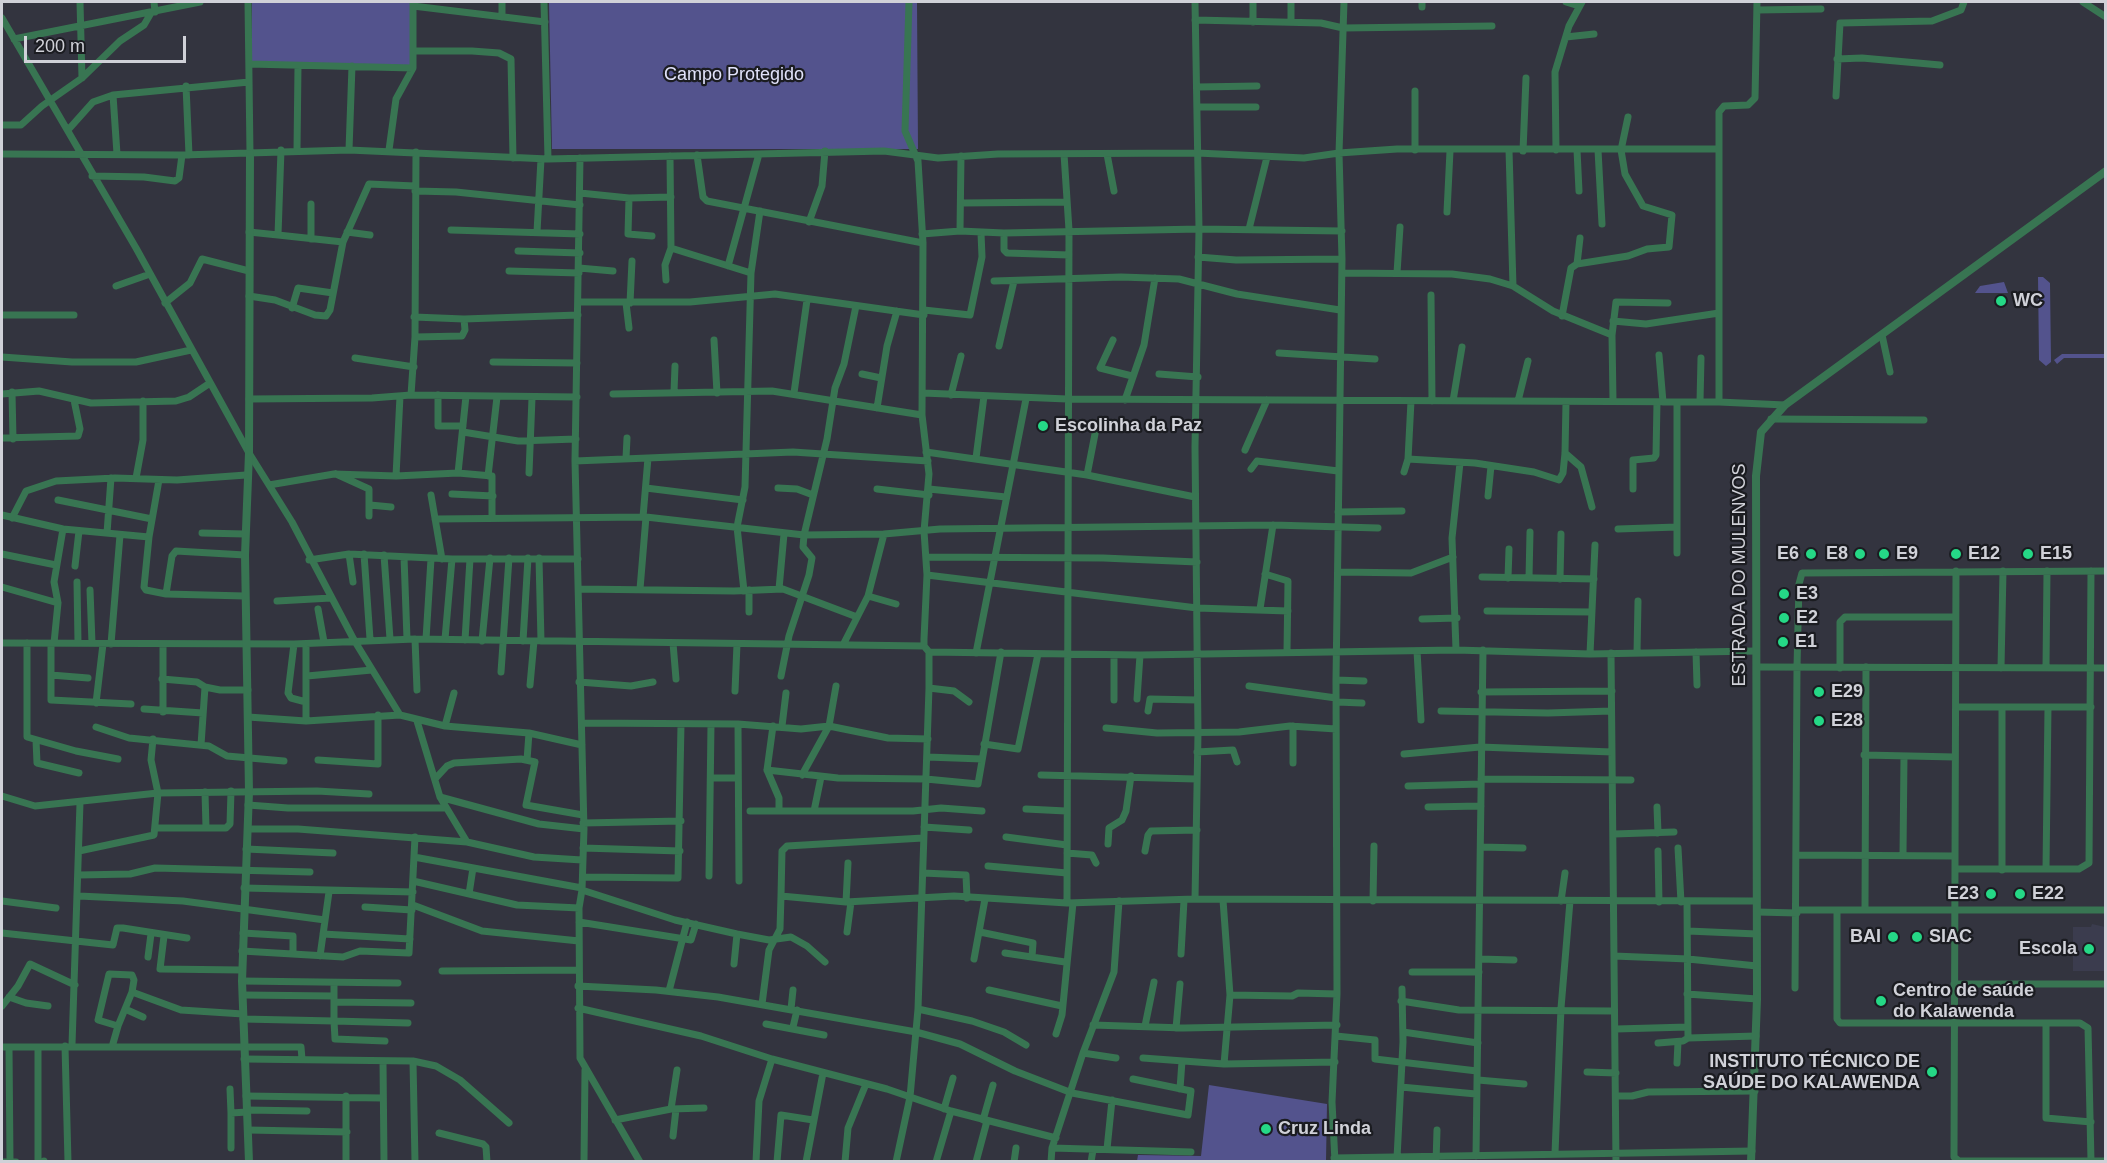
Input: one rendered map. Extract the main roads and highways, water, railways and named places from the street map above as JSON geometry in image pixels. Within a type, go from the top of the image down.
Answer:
[{"type":"place","name":"WC","points":[[2001,301]]},
{"type":"place","name":"Escolinha da Paz","points":[[1043,426]]},
{"type":"place","name":"E6","points":[[1811,554]]},
{"type":"place","name":"E8","points":[[1860,554]]},
{"type":"place","name":"E9","points":[[1884,554]]},
{"type":"place","name":"E12","points":[[1956,554]]},
{"type":"place","name":"E15","points":[[2028,554]]},
{"type":"place","name":"E3","points":[[1784,594]]},
{"type":"place","name":"E2","points":[[1784,618]]},
{"type":"place","name":"E1","points":[[1783,642]]},
{"type":"place","name":"E29","points":[[1819,692]]},
{"type":"place","name":"E28","points":[[1819,721]]},
{"type":"place","name":"E23","points":[[1991,894]]},
{"type":"place","name":"E22","points":[[2020,894]]},
{"type":"place","name":"BAI","points":[[1893,937]]},
{"type":"place","name":"SIAC","points":[[1917,937]]},
{"type":"place","name":"Escola","points":[[2089,949]]},
{"type":"place","name":"Centro de saúde do Kalawenda","points":[[1881,1001]]},
{"type":"place","name":"INSTITUTO TÉCNICO DE SAÚDE DO KALAWENDA","points":[[1932,1072]]},
{"type":"place","name":"Cruz Linda","points":[[1266,1129]]},
{"type":"park label","name":"Campo Protegido","points":[[734,75]]}]
